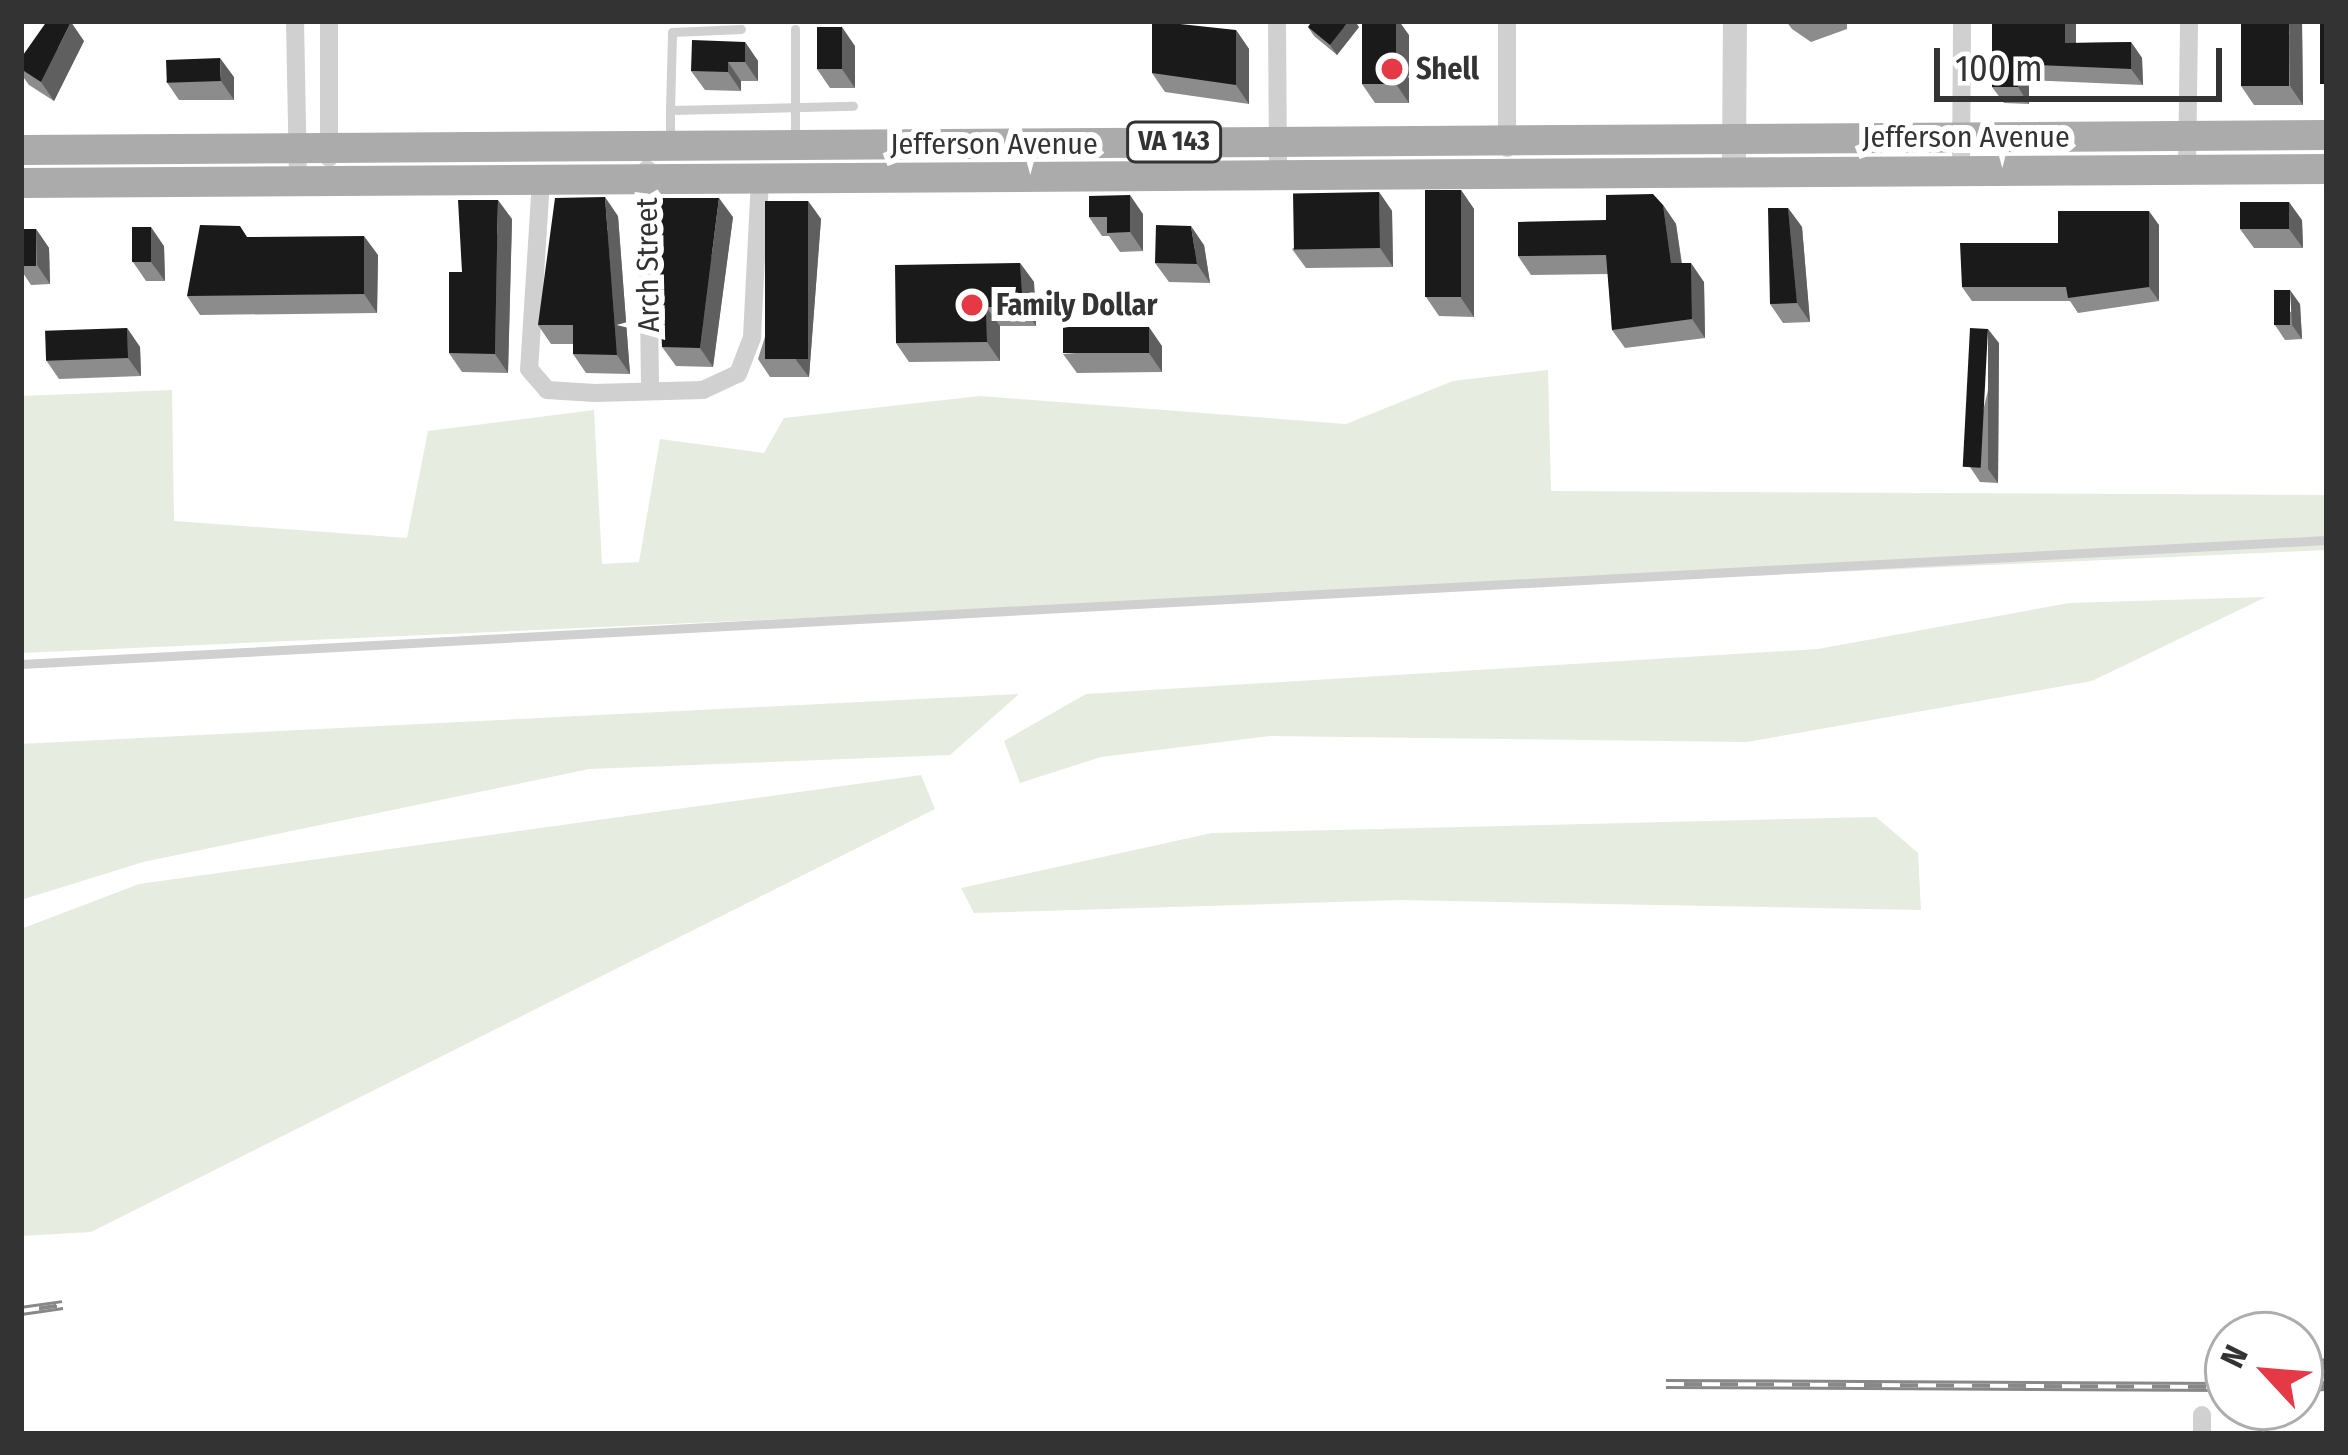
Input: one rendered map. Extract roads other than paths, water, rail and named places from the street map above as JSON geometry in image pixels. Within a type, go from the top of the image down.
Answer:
[{"type":"main road","name":"Jefferson Avenue","points":[[21,150],[2327,135]]},
{"type":"main road","name":"Jefferson Avenue","points":[[21,183],[2327,169]]},
{"type":"street","points":[[295,21],[298,181]]},
{"type":"street","points":[[329,21],[330,181]]},
{"type":"street","points":[[1277,21],[1278,175]]},
{"type":"street","points":[[1507,21],[1507,174]]},
{"type":"street","points":[[1733,171],[1735,21]]},
{"type":"street","points":[[1961,170],[1962,21]]},
{"type":"street","points":[[2187,169],[2189,21]]},
{"type":"street","name":"Arch Street","points":[[650,384],[647,179],[658,146]]},
{"type":"street","points":[[541,180],[532,379],[596,392],[650,384],[703,390],[738,374],[752,337],[760,178]]},
{"type":"lane","points":[[658,146],[670,110],[672,32],[741,29]]},
{"type":"lane","points":[[794,146],[795,29]]},
{"type":"lane","points":[[670,110],[853,106]]},
{"type":"lane","points":[[894,144],[895,176]]},
{"type":"lane","points":[[21,664],[2327,540]]},
{"type":"railway","points":[[21,1311],[63,1305]]},
{"type":"railway","points":[[1666,1384],[2204,1387]]},
{"type":"place","name":"Shell","points":[[1392,69]]},
{"type":"place","name":"Family Dollar","points":[[972,305]]}]
